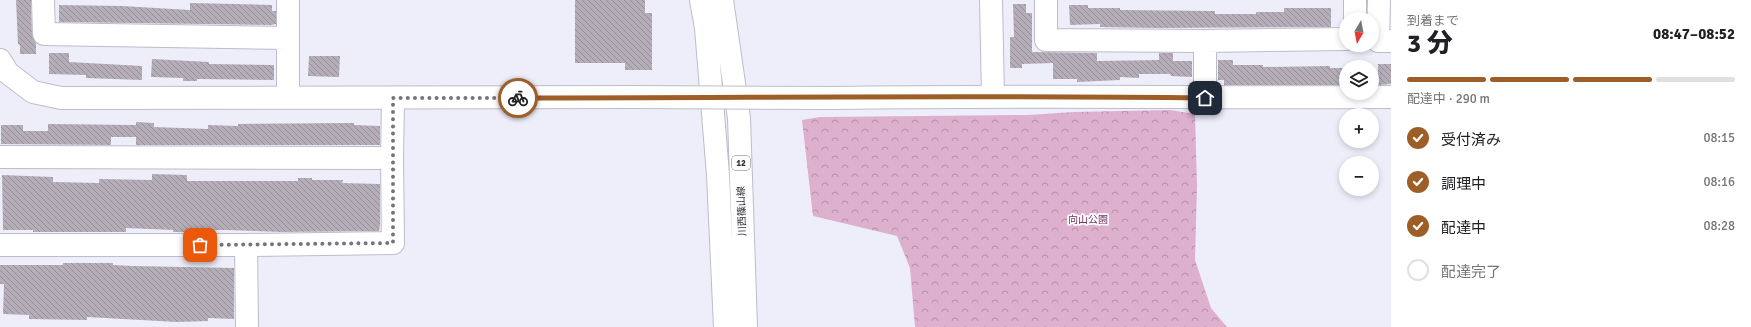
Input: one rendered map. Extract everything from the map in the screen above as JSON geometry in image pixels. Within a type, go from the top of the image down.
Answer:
[{"type":"street","points":[[43,0],[44,34],[287,38]]},
{"type":"street","points":[[288,0],[288,98]]},
{"type":"street","name":"12","points":[[701,0],[706,28],[718,176],[725,327]]},
{"type":"street","name":"川西篠山線","points":[[722,0],[739,118],[746,327]]},
{"type":"street","points":[[991,0],[993,96]]},
{"type":"street","points":[[1046,0],[1046,40],[1206,41],[1339,39]]},
{"type":"street","points":[[1355,0],[1355,12]]},
{"type":"street","points":[[1379,0],[1378,41],[1391,41]]},
{"type":"street","points":[[1205,98],[1206,41]]},
{"type":"street","points":[[0,60],[8,74],[33,92],[61,98],[633,96],[834,98],[993,96],[1205,98],[1391,97]]},
{"type":"street","points":[[0,244],[246,245],[393,243],[393,98]]},
{"type":"street","points":[[0,157],[392,158]]},
{"type":"street","points":[[246,245],[247,327]]},
{"type":"green space","name":"向山公園","points":[[1170,110],[1195,114],[1197,186],[1195,260],[1211,308],[1227,327],[915,327],[910,268],[897,236],[813,216],[802,120],[820,117],[1028,115],[1074,112]]},
{"type":"building","points":[[16,0],[31,0],[32,34],[36,43],[36,54],[20,54],[20,45],[18,44]]},
{"type":"building","points":[[575,0],[645,0],[645,13],[652,13],[652,70],[625,70],[625,63],[575,63]]},
{"type":"building","points":[[190,3],[272,5],[272,11],[276,11],[276,24],[59,22],[59,5],[122,6],[190,10]]},
{"type":"building","points":[[1013,4],[1026,4],[1026,13],[1032,13],[1032,52],[1097,53],[1097,61],[1159,60],[1159,53],[1173,53],[1173,61],[1192,61],[1192,77],[1171,76],[1170,74],[1139,74],[1139,78],[1120,77],[1120,80],[1077,82],[1077,79],[1053,79],[1053,63],[1022,64],[1022,68],[1010,68],[1010,37],[1014,37]]},
{"type":"building","points":[[1069,5],[1088,5],[1088,8],[1120,8],[1120,10],[1215,11],[1215,14],[1284,12],[1284,8],[1331,8],[1331,27],[1158,28],[1100,27],[1100,24],[1070,25]]},
{"type":"building","points":[[49,53],[69,53],[69,62],[142,66],[142,80],[86,78],[86,75],[49,74]]},
{"type":"building","points":[[309,56],[340,56],[339,77],[308,76]]},
{"type":"building","points":[[152,59],[209,62],[209,64],[274,65],[274,80],[197,79],[197,81],[183,81],[183,78],[151,77]]},
{"type":"building","points":[[1218,60],[1233,60],[1233,65],[1263,65],[1263,67],[1330,66],[1330,68],[1339,68],[1339,85],[1224,85],[1224,80],[1218,80]]},
{"type":"building","points":[[1379,64],[1391,64],[1391,84],[1379,85]]},
{"type":"building","points":[[136,122],[154,123],[154,127],[208,129],[208,125],[238,126],[238,124],[354,123],[354,125],[380,126],[380,145],[136,145],[136,137],[111,137],[111,145],[1,144],[1,125],[23,125],[23,131],[48,131],[48,124],[136,125]]},
{"type":"building","points":[[152,174],[187,175],[187,181],[298,181],[298,178],[312,178],[312,180],[343,180],[342,183],[380,184],[379,231],[281,232],[187,230],[187,232],[173,232],[173,230],[126,228],[126,232],[33,232],[33,230],[3,230],[2,175],[53,177],[53,182],[99,183],[99,179],[152,180]]},
{"type":"building","points":[[63,263],[113,263],[113,265],[133,266],[234,268],[234,319],[208,318],[208,321],[177,322],[87,317],[87,320],[29,319],[29,315],[3,314],[4,284],[0,284],[0,265],[63,265]]},
{"type":"way so far","points":[[200,245],[393,243],[393,98],[518,98]]},
{"type":"route","points":[[518,98],[633,96],[834,98],[993,96],[1205,98]]}]
